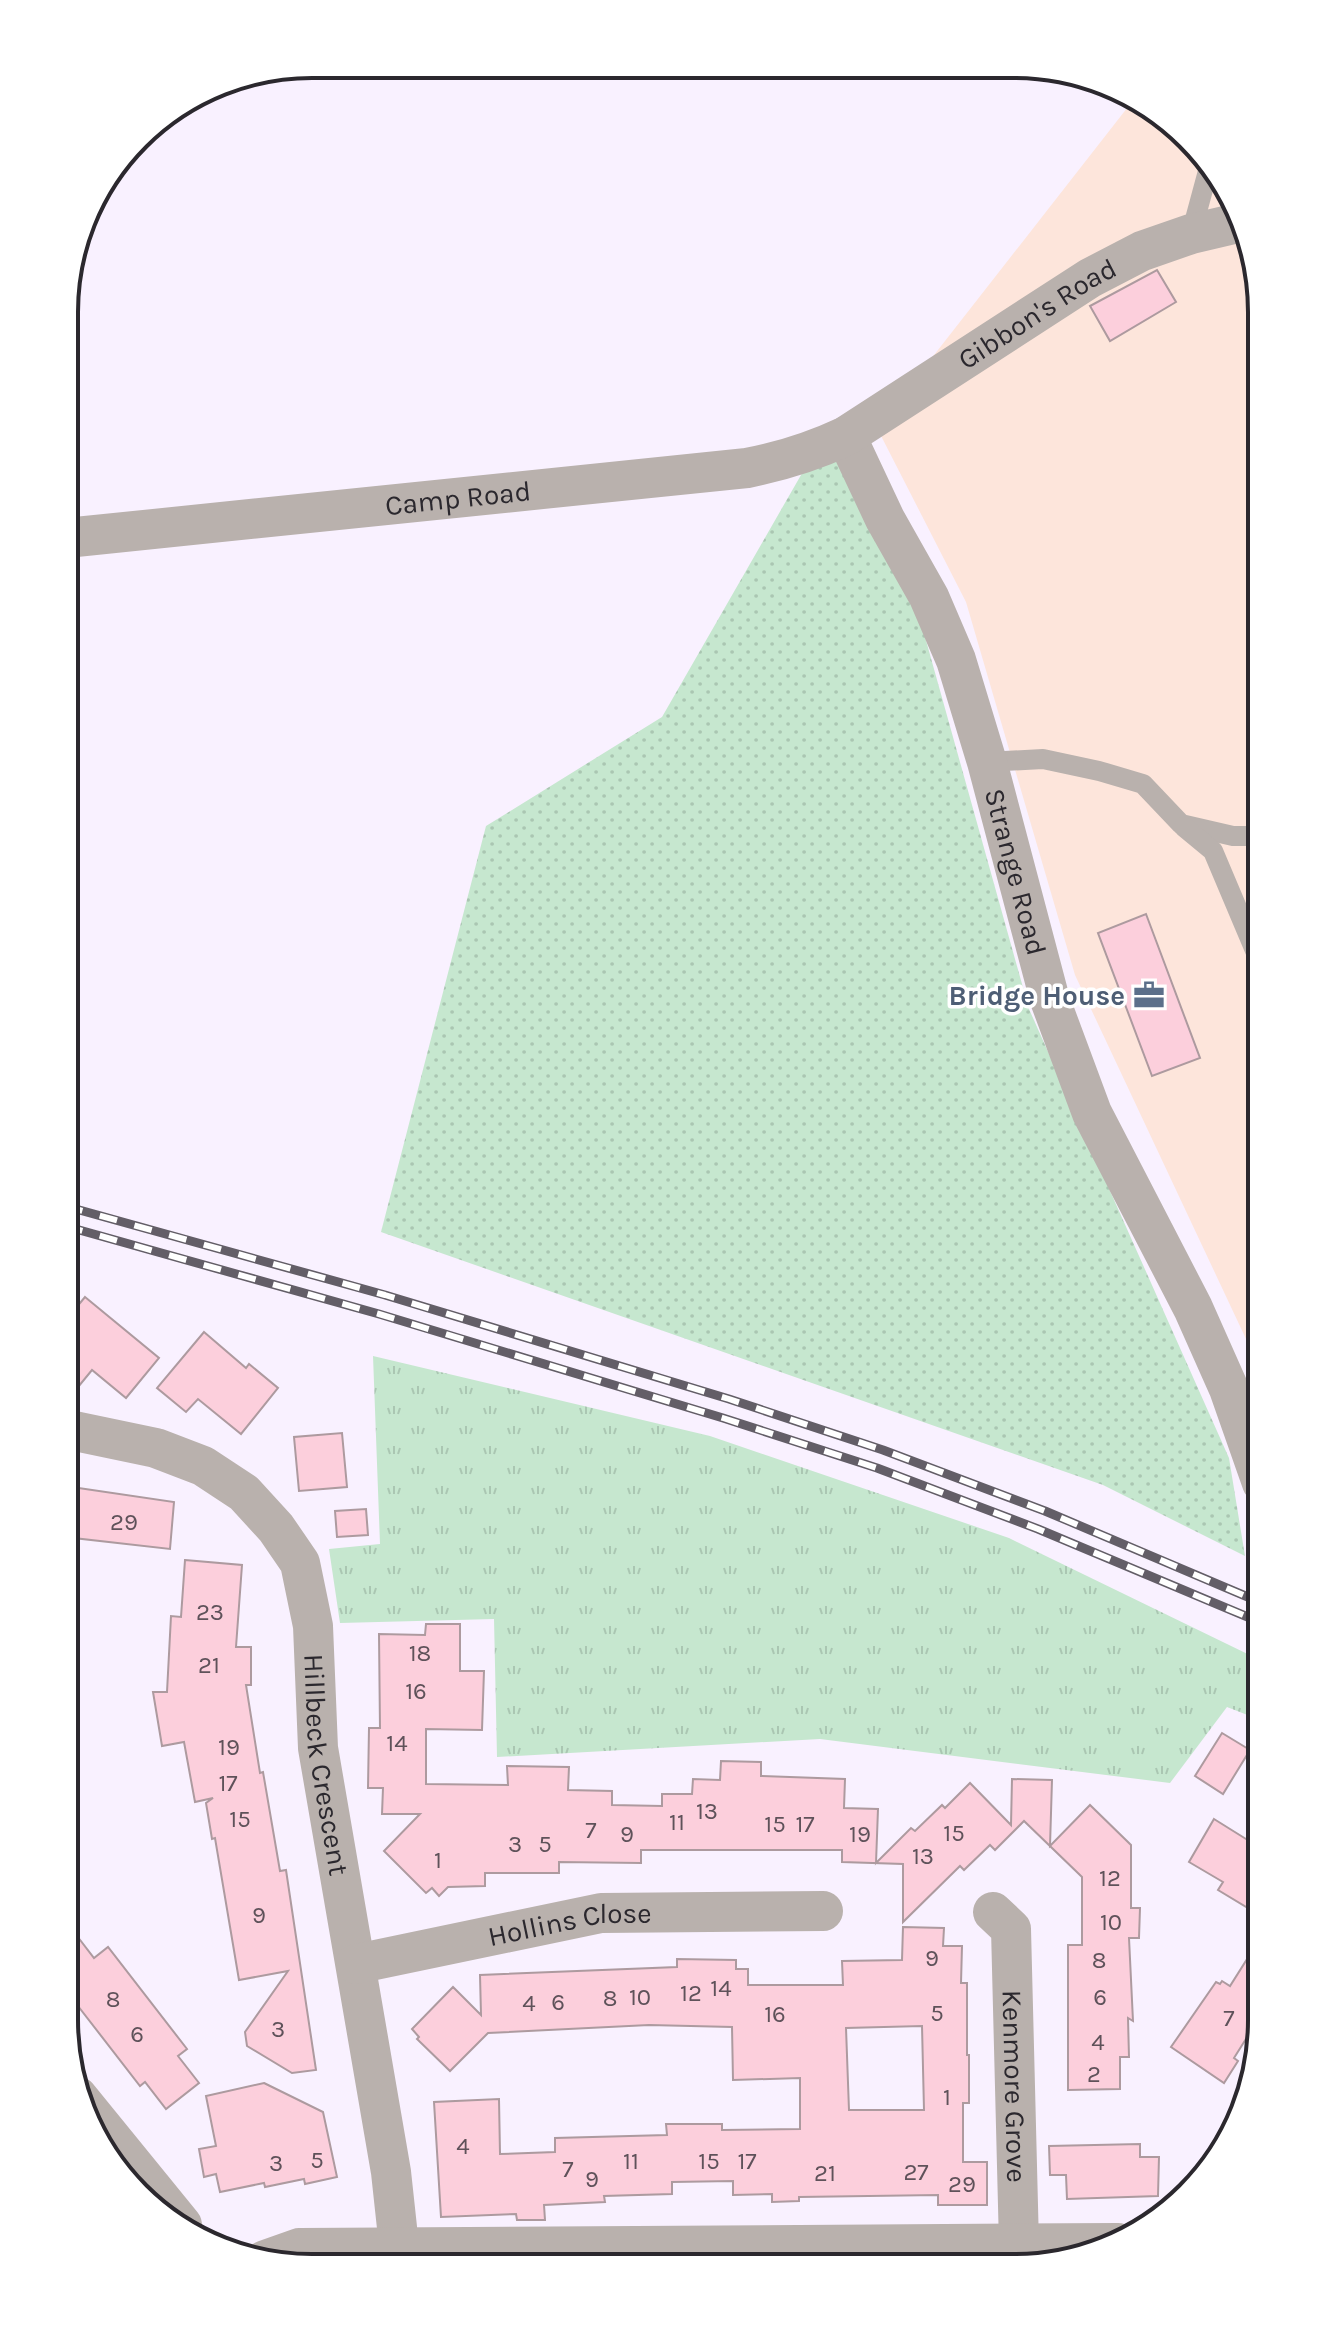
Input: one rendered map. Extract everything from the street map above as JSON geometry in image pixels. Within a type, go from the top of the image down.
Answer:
[{"type":"street","name":"Gibbon's Road","points":[[846,436],[1090,278],[1142,251],[1231,225]]},
{"type":"street","name":"Camp Road","points":[[78,537],[747,468],[810,453],[846,436]]},
{"type":"street","name":"Strange Road","points":[[846,436],[885,519],[929,597],[956,660],[987,762],[1050,1000],[1092,1113],[1193,1308],[1229,1389],[1247,1441]]},
{"type":"street","name":"Hillbeck Crescent","points":[[78,1432],[156,1448],[203,1466],[244,1493],[276,1528],[300,1563],[313,1626],[318,1748],[391,2172],[399,2246]]},
{"type":"street","name":"Hollins Close","points":[[356,1964],[601,1913],[799,1922]]},
{"type":"street","name":"Kenmore Grove","points":[[1011,1918],[1019,2245]]},
{"type":"street","points":[[107,2133],[157,2194]]},
{"type":"street","points":[[281,2252],[299,2248],[399,2246],[1083,2244]]},
{"type":"lane","points":[[1191,234],[1206,178]]},
{"type":"lane","points":[[987,762],[1043,759],[1143,784],[1181,824],[1213,851],[1248,933]]},
{"type":"lane","points":[[1181,824],[1233,836],[1248,836]]},
{"type":"shaded area","points":[[1127,108],[1168,136],[1190,158],[1209,182],[1236,237],[1244,266],[1248,312],[1247,1342],[1075,975],[966,602],[877,428]]},
{"type":"green space","points":[[824,435],[915,601],[1029,1009],[1229,1458],[1245,1556],[1103,1485],[381,1232],[486,826],[662,717]]},
{"type":"green space","points":[[373,1356],[710,1436],[1009,1538],[1247,1654],[1247,1715],[1227,1707],[1170,1783],[820,1739],[497,1757],[494,1619],[340,1623],[329,1549],[380,1544]]},
{"type":"building","points":[[1157,270],[1176,302],[1110,341],[1090,306]]},
{"type":"building","name":"Bridge House","points":[[1146,914],[1200,1058],[1152,1076],[1098,933]]},
{"type":"building","points":[[85,1297],[159,1358],[126,1398],[92,1370],[78,1387],[78,1305]]},
{"type":"building","points":[[204,1332],[246,1368],[249,1364],[278,1388],[241,1434],[198,1399],[186,1412],[157,1388]]},
{"type":"building","points":[[342,1433],[347,1487],[299,1491],[294,1437]]},
{"type":"building","points":[[78,1488],[174,1502],[170,1549],[78,1538]]},
{"type":"building","points":[[366,1509],[368,1535],[337,1537],[335,1511]]},
{"type":"building","points":[[185,1560],[242,1565],[236,1647],[251,1647],[251,1685],[246,1685],[280,1871],[286,1870],[316,2070],[292,2073],[247,2046],[245,2032],[288,1971],[239,1980],[215,1838],[212,1839],[206,1803],[213,1798],[195,1802],[184,1742],[162,1746],[153,1692],[167,1692],[171,1616],[181,1617]]},
{"type":"building","points":[[426,1624],[460,1624],[460,1671],[484,1671],[482,1730],[426,1729],[426,1784],[508,1785],[507,1766],[569,1767],[568,1790],[612,1791],[612,1805],[662,1806],[662,1794],[692,1794],[693,1779],[720,1780],[721,1761],[761,1762],[761,1776],[845,1779],[844,1808],[878,1809],[876,1863],[911,1828],[915,1831],[970,1783],[1011,1825],[1012,1779],[1052,1780],[1050,1846],[1090,1805],[1131,1845],[1131,1908],[1140,1908],[1139,1938],[1129,1938],[1133,2021],[1128,2018],[1129,2057],[1120,2057],[1120,2089],[1068,2090],[1068,1945],[1082,1945],[1082,1877],[1024,1821],[995,1850],[990,1845],[964,1870],[960,1866],[903,1922],[903,1864],[842,1862],[842,1850],[641,1850],[641,1863],[559,1862],[559,1873],[485,1873],[485,1886],[448,1887],[439,1896],[432,1888],[426,1893],[384,1851],[420,1814],[382,1814],[383,1788],[368,1788],[369,1728],[380,1728],[379,1634],[425,1635]]},
{"type":"building","points":[[1222,1733],[1247,1748],[1247,1755],[1223,1794],[1195,1776]]},
{"type":"building","points":[[1214,1819],[1247,1840],[1247,1907],[1218,1890],[1223,1882],[1189,1862]]},
{"type":"building","points":[[903,1927],[944,1928],[943,1946],[962,1946],[961,1983],[967,1983],[969,2055],[969,2103],[963,2103],[963,2162],[987,2162],[987,2205],[938,2205],[938,2195],[799,2197],[799,2201],[772,2202],[772,2194],[733,2195],[733,2181],[672,2182],[672,2194],[604,2196],[605,2202],[544,2205],[545,2220],[517,2220],[516,2214],[441,2217],[434,2102],[499,2099],[500,2154],[555,2152],[555,2138],[667,2135],[666,2124],[722,2124],[722,2130],[800,2129],[800,2078],[733,2080],[732,2027],[649,2025],[488,2033],[450,2071],[417,2039],[419,2037],[412,2029],[453,1987],[481,2015],[480,1975],[677,1967],[677,1959],[736,1960],[736,1969],[748,1969],[748,1985],[843,1985],[842,1961],[902,1960]],"holes":[[[922,2026],[924,2110],[849,2110],[846,2028]]]},
{"type":"building","points":[[78,1937],[94,1958],[108,1947],[187,2049],[178,2056],[199,2083],[166,2109],[145,2082],[140,2086],[78,2006]]},
{"type":"building","points":[[1247,1959],[1247,2038],[1234,2058],[1238,2061],[1224,2083],[1171,2047],[1216,1982],[1220,1984],[1222,1981],[1230,1986]]},
{"type":"building","points":[[264,2083],[323,2112],[337,2177],[305,2184],[304,2179],[265,2187],[264,2183],[220,2192],[216,2174],[204,2177],[199,2149],[216,2146],[206,2096]]},
{"type":"building","points":[[1140,2144],[1140,2157],[1159,2157],[1158,2196],[1067,2199],[1066,2175],[1050,2175],[1049,2146]]},
{"type":"railway","points":[[78,1210],[385,1295],[729,1399],[883,1450],[1045,1511],[1247,1597]]},
{"type":"railway","points":[[78,1230],[379,1314],[877,1468],[1038,1529],[1247,1617]]},
{"type":"place","name":"Bridge House","points":[[1149,995]]}]
